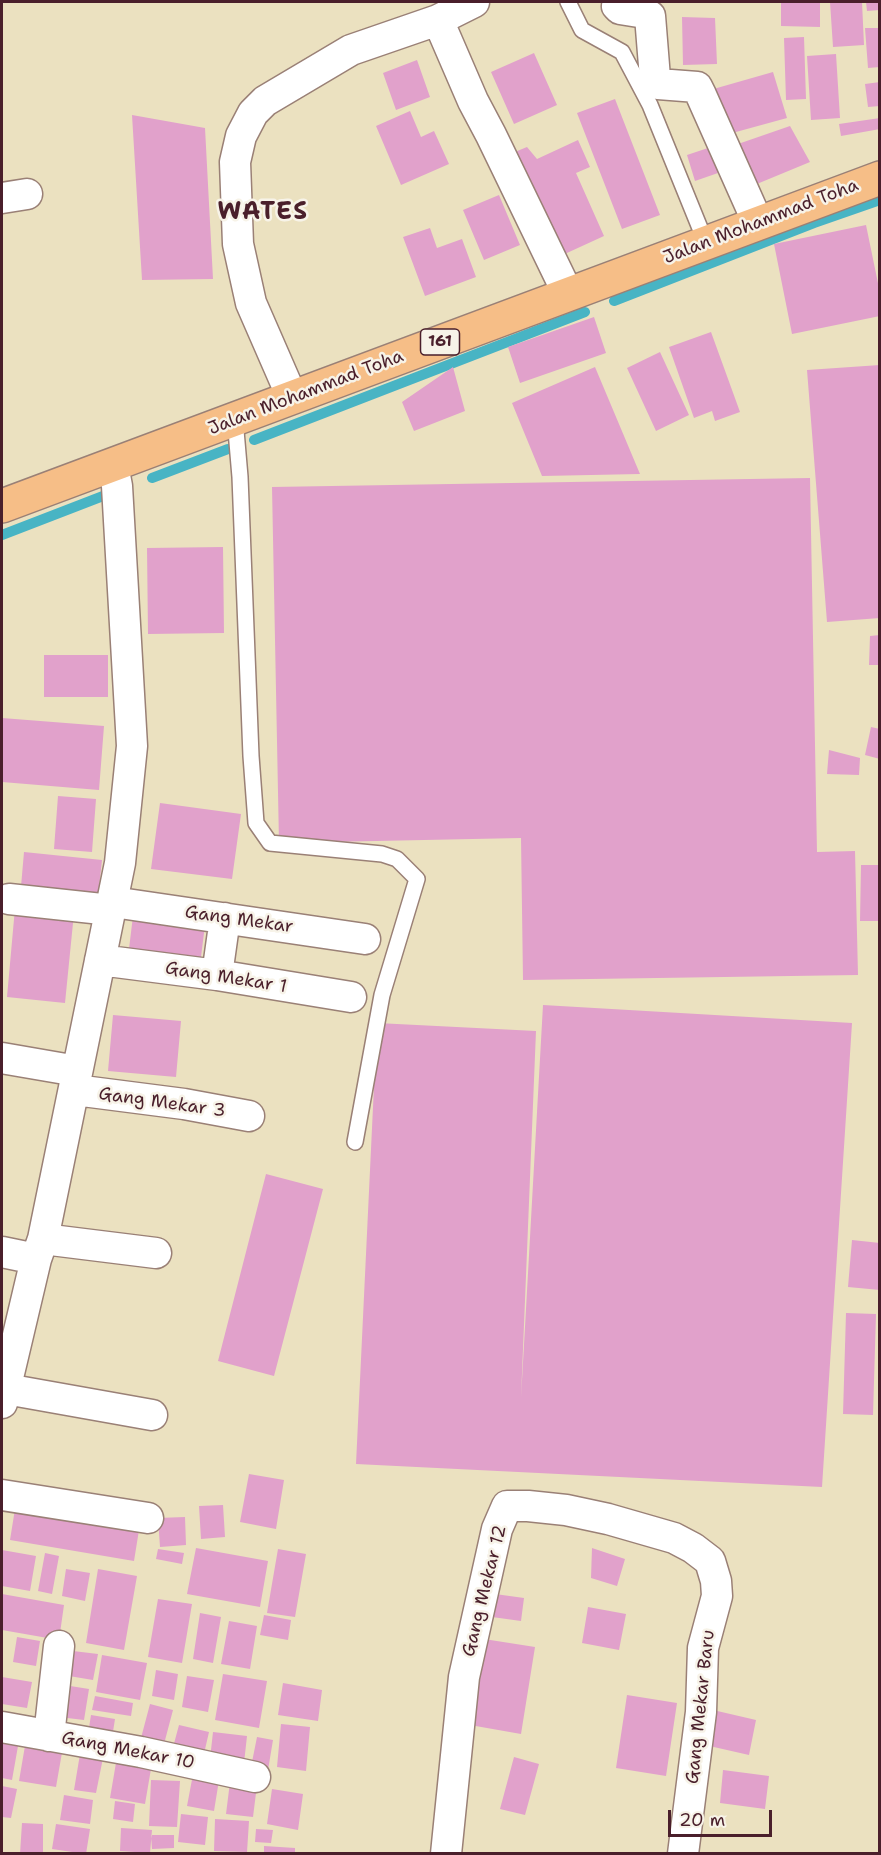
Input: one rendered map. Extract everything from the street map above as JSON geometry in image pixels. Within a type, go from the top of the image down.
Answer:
[{"type":"main road","name":"Jalan Mohammad Toha","points":[[2,506],[879,178]]},
{"type":"street","points":[[292,398],[251,303],[238,244],[235,162],[241,136],[253,113],[265,101],[351,50],[438,20],[474,2]]},
{"type":"street","points":[[618,2],[617,6],[620,9],[650,16],[655,78],[658,84],[697,87],[758,224]]},
{"type":"street","points":[[438,20],[477,110],[492,135],[568,294]]},
{"type":"street","points":[[113,465],[117,486],[132,746],[120,863],[40,1249],[9,1337],[4,1396],[152,1414]]},
{"type":"street","name":"Gang Mekar","points":[[9,899],[112,906],[225,918],[365,939]]},
{"type":"street","points":[[217,975],[225,918]]},
{"type":"street","name":"Gang Mekar 1","points":[[100,960],[217,975],[351,997]]},
{"type":"street","name":"Gang Mekar 3","points":[[2,1058],[76,1080],[249,1116]]},
{"type":"street","points":[[2,1252],[40,1249],[156,1253]]},
{"type":"street","points":[[2,1495],[148,1518]]},
{"type":"street","name":"Gang Mekar 12","points":[[446,1854],[464,1677],[497,1529],[507,1506],[566,1510],[608,1519],[674,1538],[693,1548],[710,1561]]},
{"type":"street","name":"Gang Mekar Baru","points":[[683,1854],[701,1712],[703,1648],[717,1596],[716,1581],[710,1561]]},
{"type":"street","points":[[49,1736],[59,1646]]},
{"type":"street","name":"Gang Mekar 10","points":[[2,1727],[141,1752],[255,1777]]},
{"type":"lane","points":[[568,2],[582,30],[622,52],[650,105],[706,243]]},
{"type":"lane","points":[[235,419],[240,477],[251,756],[256,823],[270,843],[382,854],[397,859],[417,879],[382,995],[355,1142]]},
{"type":"building","points":[[781,2],[820,2],[820,27],[781,26]]},
{"type":"building","points":[[830,2],[862,2],[864,45],[833,47]]},
{"type":"building","points":[[866,2],[880,2],[880,10],[867,11]]},
{"type":"building","points":[[682,17],[715,18],[717,64],[683,65]]},
{"type":"building","points":[[865,28],[880,28],[880,67],[868,68]]},
{"type":"building","points":[[804,37],[806,99],[786,100],[784,38]]},
{"type":"building","points":[[534,53],[557,105],[514,124],[491,72]]},
{"type":"building","points":[[836,54],[840,118],[811,120],[807,56]]},
{"type":"building","points":[[417,60],[430,97],[396,110],[383,73]]},
{"type":"building","points":[[773,72],[787,118],[725,135],[710,90]]},
{"type":"building","points":[[880,82],[880,106],[868,107],[865,84]]},
{"type":"building","points":[[615,99],[660,215],[622,229],[577,113]]},
{"type":"building","points":[[410,111],[421,137],[434,131],[449,164],[401,185],[376,126]]},
{"type":"building","points":[[132,115],[205,128],[213,279],[142,280]]},
{"type":"building","points":[[880,118],[880,129],[841,136],[839,124]]},
{"type":"building","points":[[790,126],[810,162],[752,186],[738,144]]},
{"type":"building","points":[[578,140],[590,167],[576,173],[604,236],[556,258],[510,154],[527,147],[537,159]]},
{"type":"building","points":[[711,147],[718,173],[695,181],[687,155]]},
{"type":"building","points":[[499,195],[520,245],[484,260],[463,210]]},
{"type":"building","points":[[866,225],[880,293],[880,316],[792,334],[774,244]]},
{"type":"building","points":[[430,228],[437,248],[462,239],[476,277],[425,296],[403,237]]},
{"type":"building","points":[[594,317],[606,353],[520,383],[508,347]]},
{"type":"building","points":[[711,332],[740,412],[715,421],[712,411],[694,418],[669,347]]},
{"type":"building","points":[[660,352],[689,415],[656,431],[627,368]]},
{"type":"building","points":[[880,365],[880,618],[827,622],[807,370]]},
{"type":"building","points":[[453,367],[465,411],[414,431],[402,402]]},
{"type":"building","points":[[595,367],[640,474],[542,476],[512,403]]},
{"type":"building","points":[[810,478],[817,852],[855,851],[858,975],[523,980],[521,838],[279,843],[272,487]]},
{"type":"building","points":[[223,547],[224,633],[148,634],[147,548]]},
{"type":"building","points":[[880,635],[880,665],[869,665],[870,636]]},
{"type":"building","points":[[44,655],[108,655],[108,697],[44,697]]},
{"type":"building","points":[[2,718],[104,726],[99,790],[2,782]]},
{"type":"building","points":[[871,727],[880,729],[880,759],[865,755]]},
{"type":"building","points":[[829,750],[860,758],[859,775],[827,774]]},
{"type":"building","points":[[58,796],[96,799],[92,852],[54,849]]},
{"type":"building","points":[[160,803],[241,814],[232,879],[151,869]]},
{"type":"building","points":[[24,852],[102,860],[97,906],[20,898]]},
{"type":"building","points":[[861,865],[880,865],[880,921],[860,921]]},
{"type":"building","points":[[15,908],[74,913],[65,1003],[7,997]]},
{"type":"building","points":[[133,916],[205,925],[200,965],[128,957]]},
{"type":"building","points":[[543,1005],[852,1023],[822,1487],[356,1464],[377,1023],[536,1031],[521,1398]]},
{"type":"building","points":[[113,1015],[181,1021],[176,1077],[108,1071]]},
{"type":"building","points":[[266,1174],[323,1189],[274,1376],[218,1361]]},
{"type":"building","points":[[852,1240],[880,1243],[880,1290],[848,1287]]},
{"type":"building","points":[[846,1313],[876,1314],[873,1415],[843,1414]]},
{"type":"building","points":[[249,1474],[284,1480],[276,1529],[240,1522]]},
{"type":"building","points":[[223,1505],[225,1537],[201,1539],[199,1506]]},
{"type":"building","points":[[15,1509],[139,1530],[134,1561],[10,1540]]},
{"type":"building","points":[[185,1517],[186,1545],[160,1547],[158,1518]]},
{"type":"building","points":[[196,1548],[268,1561],[260,1607],[187,1594]]},
{"type":"building","points":[[592,1548],[625,1559],[617,1586],[591,1578]]},
{"type":"building","points":[[158,1549],[184,1553],[182,1564],[156,1559]]},
{"type":"building","points":[[278,1549],[306,1554],[295,1617],[267,1613]]},
{"type":"building","points":[[2,1550],[36,1556],[30,1591],[2,1586]]},
{"type":"building","points":[[45,1553],[59,1556],[52,1594],[38,1591]]},
{"type":"building","points":[[66,1569],[90,1573],[85,1601],[62,1596]]},
{"type":"building","points":[[98,1569],[137,1576],[124,1650],[86,1643]]},
{"type":"building","points":[[2,1594],[64,1605],[59,1640],[2,1630]]},
{"type":"building","points":[[495,1594],[524,1598],[521,1621],[492,1617]]},
{"type":"building","points":[[158,1599],[192,1604],[182,1663],[148,1657]]},
{"type":"building","points":[[588,1607],[626,1614],[619,1650],[582,1643]]},
{"type":"building","points":[[200,1613],[221,1617],[213,1663],[193,1659]]},
{"type":"building","points":[[264,1615],[291,1620],[288,1640],[260,1635]]},
{"type":"building","points":[[229,1621],[257,1626],[250,1669],[221,1664]]},
{"type":"building","points":[[17,1637],[40,1641],[36,1666],[13,1662]]},
{"type":"building","points":[[484,1639],[535,1647],[521,1734],[470,1725]]},
{"type":"building","points":[[73,1651],[98,1654],[93,1680],[69,1676]]},
{"type":"building","points":[[102,1655],[147,1663],[140,1700],[96,1692]]},
{"type":"building","points":[[156,1670],[178,1674],[174,1700],[152,1696]]},
{"type":"building","points":[[223,1674],[267,1681],[259,1728],[215,1720]]},
{"type":"building","points":[[187,1676],[214,1680],[208,1712],[182,1707]]},
{"type":"building","points":[[2,1677],[32,1682],[27,1708],[2,1704]]},
{"type":"building","points":[[283,1683],[322,1690],[318,1721],[278,1715]]},
{"type":"building","points":[[64,1685],[89,1689],[84,1720],[59,1717]]},
{"type":"building","points":[[627,1695],[677,1703],[666,1776],[616,1768]]},
{"type":"building","points":[[95,1696],[133,1703],[131,1716],[92,1710]]},
{"type":"building","points":[[150,1704],[173,1710],[164,1744],[141,1738]]},
{"type":"building","points":[[713,1710],[756,1720],[749,1755],[705,1745]]},
{"type":"building","points":[[91,1715],[115,1719],[112,1738],[88,1734]]},
{"type":"building","points":[[281,1724],[310,1727],[306,1771],[277,1767]]},
{"type":"building","points":[[179,1725],[209,1732],[203,1758],[172,1751]]},
{"type":"building","points":[[213,1732],[247,1736],[244,1763],[210,1759]]},
{"type":"building","points":[[27,1734],[64,1741],[56,1787],[19,1781]]},
{"type":"building","points":[[257,1737],[273,1740],[268,1770],[251,1767]]},
{"type":"building","points":[[2,1743],[18,1746],[12,1780],[2,1778]]},
{"type":"building","points":[[80,1754],[103,1758],[96,1793],[74,1790]]},
{"type":"building","points":[[117,1757],[152,1763],[145,1804],[110,1798]]},
{"type":"building","points":[[514,1757],[539,1764],[525,1815],[500,1809]]},
{"type":"building","points":[[194,1769],[220,1774],[214,1811],[187,1806]]},
{"type":"building","points":[[723,1770],[769,1776],[765,1809],[720,1803]]},
{"type":"building","points":[[151,1780],[180,1781],[177,1827],[149,1826]]},
{"type":"building","points":[[230,1782],[257,1785],[253,1817],[226,1814]]},
{"type":"building","points":[[2,1786],[17,1789],[11,1818],[2,1817]]},
{"type":"building","points":[[272,1789],[303,1794],[298,1830],[267,1824]]},
{"type":"building","points":[[64,1795],[93,1800],[90,1824],[60,1820]]},
{"type":"building","points":[[115,1801],[135,1804],[133,1822],[113,1819]]},
{"type":"building","points":[[181,1814],[208,1817],[205,1845],[178,1842]]},
{"type":"building","points":[[215,1819],[249,1821],[247,1852],[214,1851]]},
{"type":"building","points":[[22,1823],[43,1824],[43,1854],[20,1854]]},
{"type":"building","points":[[56,1824],[90,1829],[86,1854],[52,1849]]},
{"type":"building","points":[[121,1828],[152,1830],[150,1853],[120,1851]]},
{"type":"building","points":[[256,1829],[273,1830],[271,1843],[255,1842]]},
{"type":"building","points":[[151,1835],[174,1835],[174,1848],[152,1849]]},
{"type":"building","points":[[264,1846],[295,1848],[295,1854],[264,1854]]},
{"type":"waterway","points":[[614,301],[814,223],[880,200]]},
{"type":"waterway","points":[[254,440],[585,312]]},
{"type":"waterway","points":[[152,478],[228,449]]},
{"type":"waterway","points":[[2,535],[116,491]]},
{"type":"district","name":"WATES","points":[[263,213]]}]
